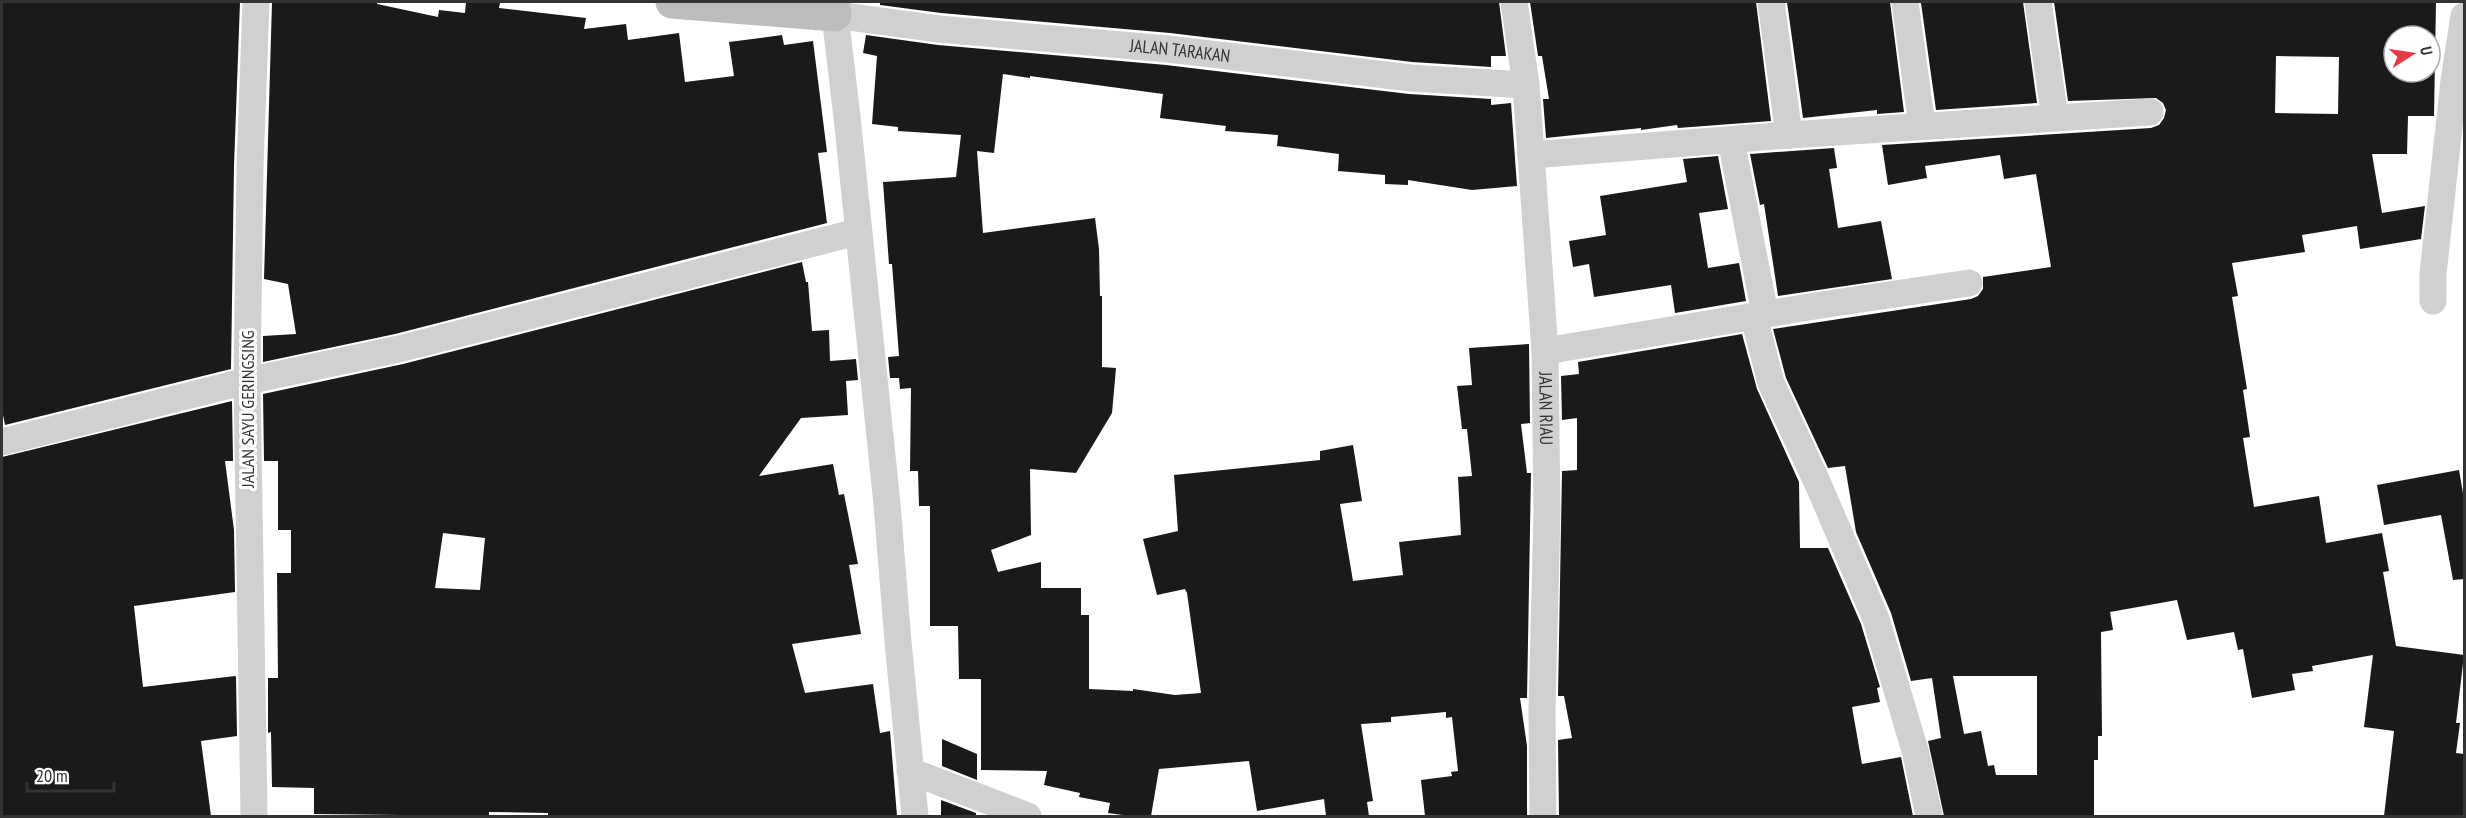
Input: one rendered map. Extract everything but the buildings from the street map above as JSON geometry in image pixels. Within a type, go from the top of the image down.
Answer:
[{"type":"main road","points":[[672,2],[834,8]]},
{"type":"street","name":"JALAN SAYU GERINGSING","points":[[254,816],[247,381],[250,167],[256,2]]},
{"type":"street","name":"JALAN RIAU","points":[[1514,2],[1526,85],[1545,351],[1547,513],[1542,710],[1543,816]]},
{"type":"street","points":[[1771,2],[1790,135]]},
{"type":"street","points":[[1905,2],[1922,126]]},
{"type":"street","points":[[2038,2],[2055,118]]},
{"type":"street","points":[[834,8],[887,504],[915,816]]},
{"type":"street","name":"JALAN TARAKAN","points":[[834,8],[939,29],[1168,50],[1411,78],[1526,85]]},
{"type":"street","points":[[2433,301],[2433,274],[2454,81],[2464,16]]},
{"type":"street","points":[[1531,155],[1790,135],[2150,112]]},
{"type":"street","points":[[1731,140],[1772,383],[1876,619],[1916,754],[1929,816]]},
{"type":"street","points":[[2,442],[247,381],[399,349],[858,232]]},
{"type":"street","points":[[1545,351],[1969,283]]},
{"type":"street","points":[[910,771],[1028,816]]}]
